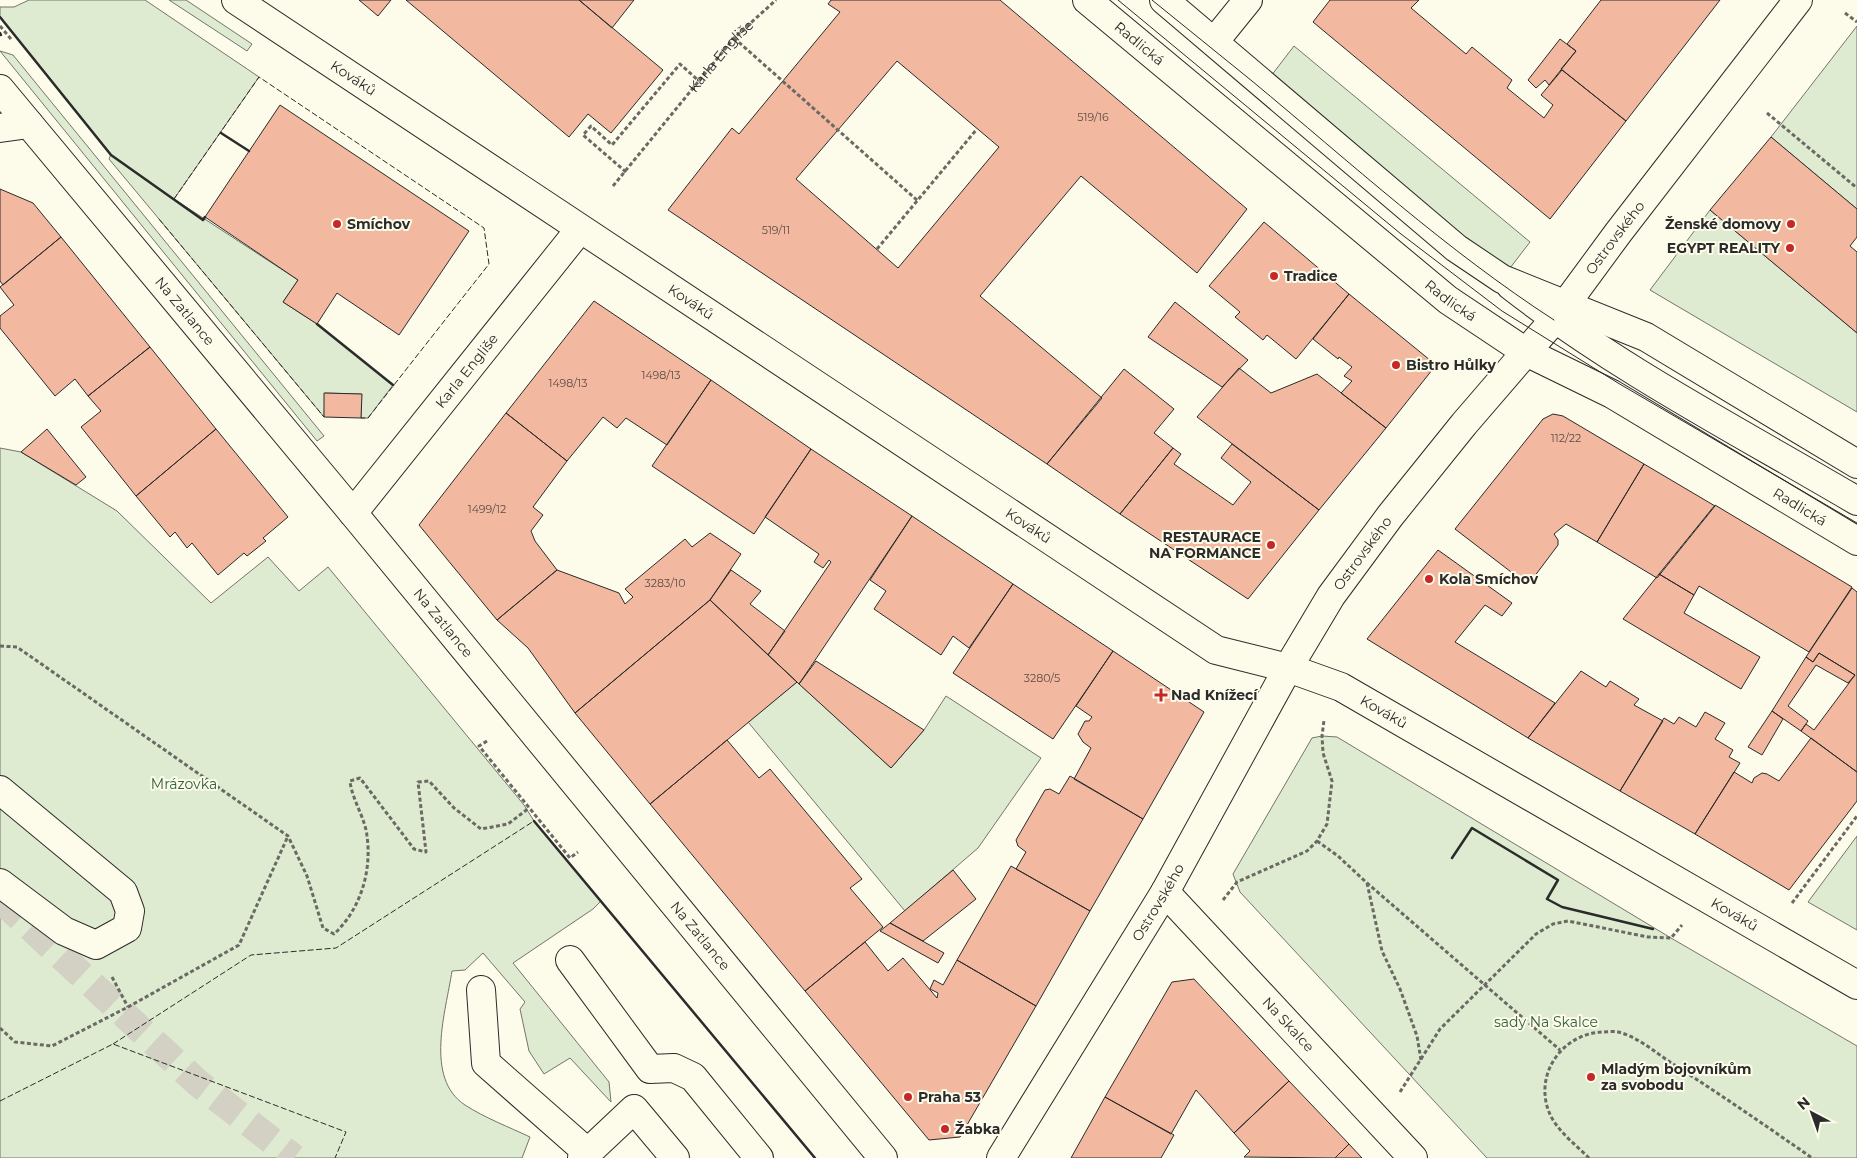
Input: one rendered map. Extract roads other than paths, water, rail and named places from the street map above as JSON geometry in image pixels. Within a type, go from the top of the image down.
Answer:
[{"type":"street","name":"Kováků","points":[[236,0],[1216,650],[1288,668],[1341,686],[1857,985]]},
{"type":"street","name":"Radlická","points":[[1087,0],[1448,300],[1526,352],[1612,394],[1857,541]]},
{"type":"street","points":[[1164,0],[1456,248],[1502,279],[1560,312],[1628,367],[1857,501]]},
{"type":"street","points":[[1214,42],[1248,0]]},
{"type":"street","name":"Ostrovského","points":[[1001,1158],[1165,892],[1288,668],[1331,596],[1390,516],[1464,424],[1560,312],[1798,0]]},
{"type":"street","name":"Na Zatlance","points":[[0,89],[353,513],[883,1158]]},
{"type":"street","points":[[0,128],[29,124]]},
{"type":"street","name":"Karla Engliše","points":[[353,513],[580,229]]},
{"type":"street","points":[[1560,312],[1646,337],[1857,464]]},
{"type":"street","points":[[0,790],[124,892],[130,911],[127,928],[96,945],[64,931],[0,884]]},
{"type":"street","name":"Na Skalce","points":[[1165,892],[1413,1158]]},
{"type":"street","points":[[570,960],[650,1069]]},
{"type":"street","points":[[481,990],[486,1063],[585,1155],[634,1109],[637,1090],[650,1069]]},
{"type":"street","points":[[650,1069],[674,1068],[693,1076],[759,1158]]},
{"type":"street","points":[[634,1109],[675,1158]]},
{"type":"tunnel","points":[[0,899],[198,1083],[294,1158]]},
{"type":"tram line","points":[[1118,0],[1401,234],[1502,311],[1618,383],[1857,523]]},
{"type":"tram line","points":[[1152,0],[1437,235],[1475,265],[1554,320]]},
{"type":"place","name":"Smíchov","points":[[337,224]]},
{"type":"place","name":"Ženské domovy","points":[[1791,224]]},
{"type":"place","name":"EGYPT REALITY","points":[[1790,248]]},
{"type":"place","name":"Tradice","points":[[1274,276]]},
{"type":"place","name":"Bistro Hůlky","points":[[1396,365]]},
{"type":"place","name":"RESTAURACE NA FORMANCE","points":[[1271,545]]},
{"type":"place","name":"Kola Smíchov","points":[[1429,579]]},
{"type":"place","name":"Nad Knížecí","points":[[1161,695]]},
{"type":"place","name":"Mladým bojovníkům za svobodu","points":[[1591,1077]]},
{"type":"place","name":"Praha 53","points":[[908,1097]]},
{"type":"place","name":"Žabka","points":[[945,1129]]},
{"type":"park label","name":"Mrázovka","points":[[184,784]]},
{"type":"park label","name":"sady Na Skalce","points":[[1546,1022]]}]
